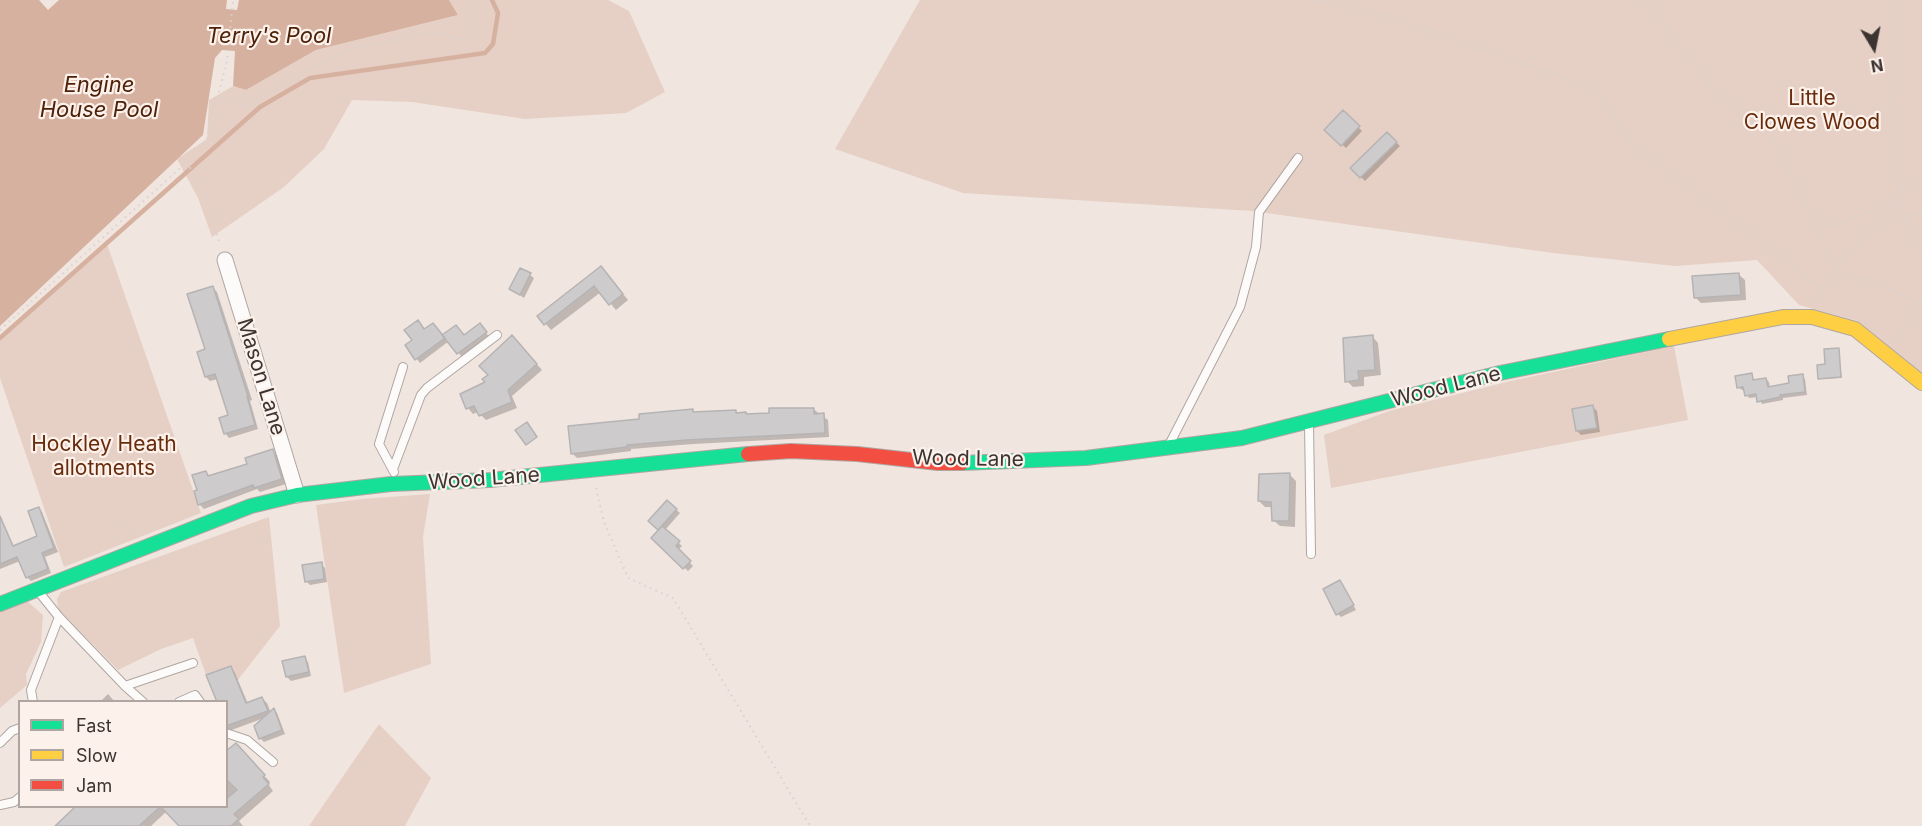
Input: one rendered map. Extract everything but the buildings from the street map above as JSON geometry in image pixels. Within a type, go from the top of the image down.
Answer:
[{"type":"street","name":"Mason Lane","points":[[225,260],[297,495]]},
{"type":"street","name":"Wood Lane","points":[[0,604],[251,506],[297,495],[401,484],[490,480],[791,451],[857,454],[938,463],[993,463],[1086,458],[1242,438],[1500,373],[1783,317],[1812,317],[1855,329],[1922,383]]},
{"type":"lane","points":[[1167,448],[1240,307],[1256,247],[1259,212],[1298,158]]},
{"type":"lane","points":[[393,469],[421,395],[497,335]]},
{"type":"lane","points":[[401,484],[379,444],[403,367]]},
{"type":"lane","points":[[1309,421],[1311,554]]},
{"type":"lane","points":[[37,590],[59,617],[124,686],[141,700]]},
{"type":"lane","points":[[33,700],[31,690],[59,617]]},
{"type":"lane","points":[[124,686],[193,663]]},
{"type":"lane","points":[[184,700],[195,695],[199,700]]},
{"type":"lane","points":[[0,743],[12,730],[18,728]]},
{"type":"lane","points":[[228,734],[247,740],[273,762]]},
{"type":"lane","points":[[0,805],[14,802],[18,799]]},
{"type":"path","points":[[0,330],[187,162],[207,139],[227,61],[233,0]]},
{"type":"path","points":[[218,98],[233,99],[242,106],[253,103],[346,50],[429,32],[463,39],[472,31],[474,14],[466,0]]},
{"type":"path","points":[[1314,0],[1384,15],[1599,90],[1625,137],[1823,290]]},
{"type":"path","points":[[1646,0],[1717,93],[1773,138],[1819,229],[1834,271]]},
{"type":"path","points":[[1899,0],[1899,55],[1891,100],[1902,194]]},
{"type":"path","points":[[187,162],[206,198],[225,260]]},
{"type":"path","points":[[1817,302],[1834,271],[1869,234],[1894,202],[1922,176]]},
{"type":"path","points":[[1819,229],[1894,202]]},
{"type":"path","points":[[1894,202],[1922,250]]},
{"type":"path","points":[[1869,234],[1922,210]]},
{"type":"path","points":[[1834,271],[1892,289],[1917,302]]},
{"type":"path","points":[[1922,300],[1917,302],[1909,320],[1922,327]]},
{"type":"path","points":[[591,471],[604,522],[628,578],[673,598],[810,826]]},
{"type":"green space","points":[[449,0],[608,0],[629,11],[665,92],[626,113],[525,119],[412,102],[352,100],[324,149],[284,187],[212,237],[198,198],[177,159],[207,139],[209,100],[233,86],[246,90],[316,50],[458,15]]},
{"type":"green space","name":"Little Clowes Wood","points":[[920,0],[1922,0],[1922,373],[1858,321],[1799,305],[1757,260],[1675,266],[1553,253],[1252,211],[963,193],[835,149]]},
{"type":"green space","name":"Hockley Heath allotments","points":[[107,244],[201,513],[64,567],[0,378],[0,338]]},
{"type":"green space","points":[[1674,346],[1688,420],[1331,488],[1324,435],[1389,411],[1511,381]]},
{"type":"green space","points":[[430,494],[423,537],[431,664],[344,693],[316,505]]},
{"type":"green space","points":[[269,517],[280,626],[237,681],[231,666],[206,675],[193,638],[161,649],[118,670],[58,609],[57,599],[61,592]]},
{"type":"green space","points":[[27,601],[43,615],[41,642],[26,674],[27,685],[0,708],[0,611]]},
{"type":"green space","points":[[379,724],[431,778],[405,826],[309,826]]},
{"type":"water","name":"Engine House Pool","points":[[0,0],[39,0],[48,10],[59,0],[227,0],[226,9],[237,10],[239,0],[449,0],[458,15],[316,50],[246,90],[233,86],[235,51],[222,50],[215,58],[203,135],[0,326]]},
{"type":"waterway","points":[[0,338],[260,107],[310,78],[485,53],[493,44],[498,13],[492,0]]},
{"type":"traffic: fast","points":[[962,463],[1086,458],[1242,438],[1500,373],[1669,339]]},
{"type":"traffic: fast","points":[[0,604],[251,506],[297,495],[391,484],[490,480],[748,454]]},
{"type":"traffic: slow","points":[[1669,339],[1783,317],[1812,317],[1855,329],[1922,383]]},
{"type":"traffic: jam","points":[[748,454],[791,451],[962,463]]},
{"type":"water label","name":"Terry's Pool","points":[[269,36]]}]
